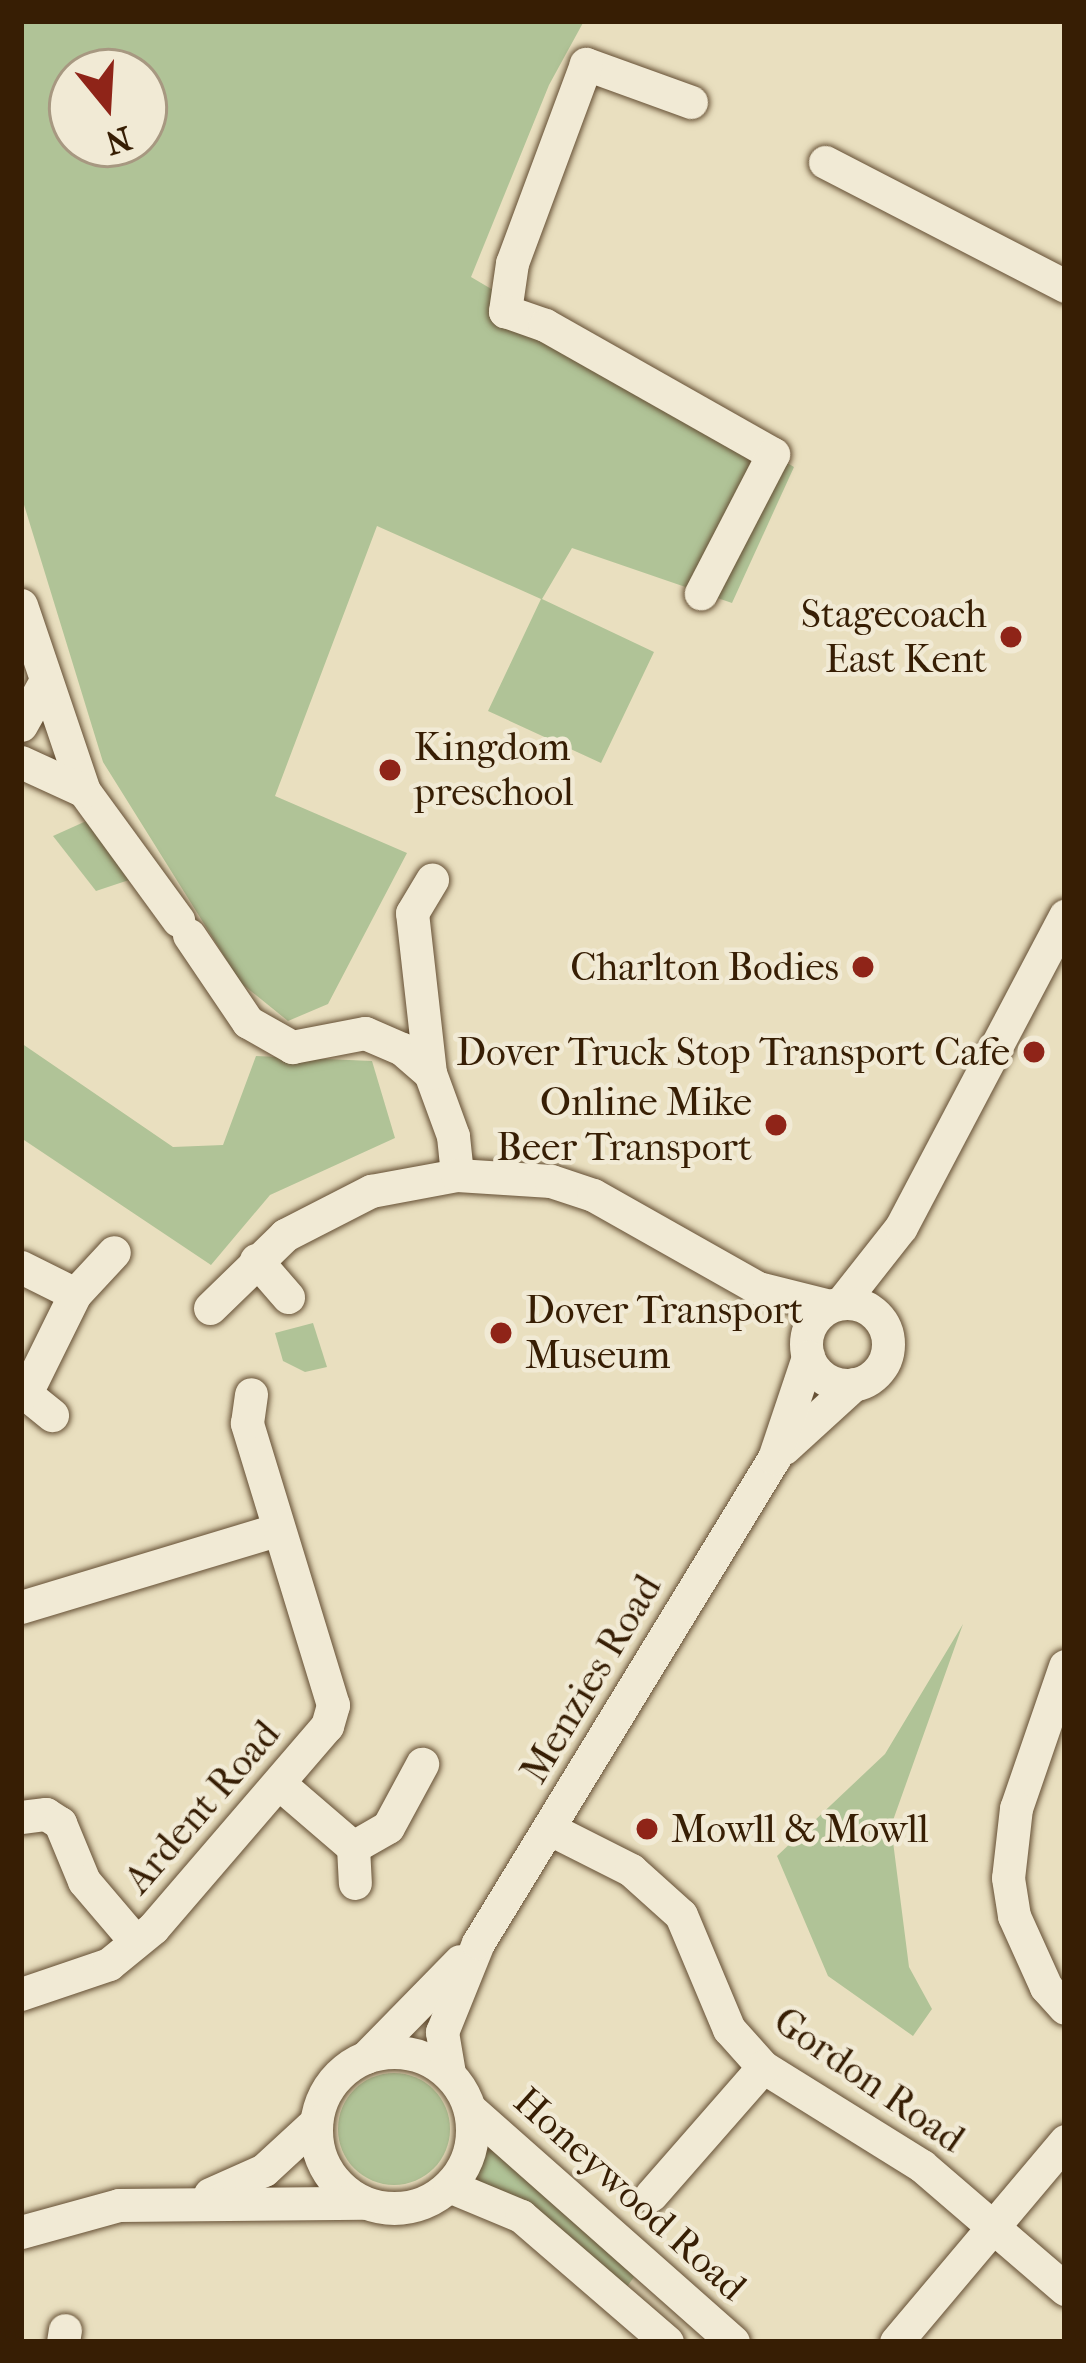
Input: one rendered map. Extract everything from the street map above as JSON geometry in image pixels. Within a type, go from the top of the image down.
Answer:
[{"type":"street","points":[[691,102],[586,64],[512,263],[505,311],[544,325],[773,454],[701,593]]},
{"type":"street","points":[[825,163],[1065,286]]},
{"type":"street","points":[[21,605],[84,791],[248,1022],[292,1047],[365,1034],[403,1048],[430,1073]]},
{"type":"street","points":[[21,725],[46,680]]},
{"type":"street","points":[[21,762],[84,791]]},
{"type":"street","points":[[432,880],[412,913],[430,1073],[453,1136],[457,1175]]},
{"type":"street","points":[[807,1352],[812,1322],[836,1304],[901,1227],[1065,916]]},
{"type":"street","points":[[210,1308],[285,1235],[371,1191],[457,1175],[551,1181],[593,1195],[758,1288],[866,1306],[887,1333]]},
{"type":"street","points":[[758,1288],[821,1376],[854,1384],[884,1363],[883,1298],[901,1227]]},
{"type":"street","points":[[52,1415],[24,1391],[75,1294],[113,1252]]},
{"type":"street","points":[[256,1260],[288,1297]]},
{"type":"street","points":[[21,1267],[75,1294]]},
{"type":"street","name":"Menzies Road","points":[[449,2073],[442,2032],[478,1943],[774,1458],[807,1352]]},
{"type":"street","name":"Menzies Road","points":[[774,1458],[854,1384]]},
{"type":"street","name":"Ardent Road","points":[[21,1994],[109,1964],[283,1786],[327,1726],[332,1705],[247,1423],[251,1394]]},
{"type":"street","points":[[21,1607],[276,1530]]},
{"type":"street","points":[[1065,1666],[1016,1808],[1008,1878],[1014,1916],[1046,1988],[1065,2008]]},
{"type":"street","points":[[353,1846],[388,1826],[422,1764]]},
{"type":"street","points":[[283,1786],[353,1846],[355,1883]]},
{"type":"street","points":[[21,1816],[46,1814],[60,1823],[84,1881],[135,1941]]},
{"type":"street","name":"Gordon Road","points":[[550,1829],[631,1870],[681,1916],[729,2029],[763,2067],[922,2166],[992,2221],[1065,2289]]},
{"type":"street","name":"Menzies Road","points":[[366,2057],[478,1943]]},
{"type":"street","points":[[21,2232],[119,2205],[195,2199],[409,2208],[449,2186],[470,2151],[470,2109],[449,2073],[410,2053],[366,2057],[332,2082],[316,2122],[265,2170],[195,2199]]},
{"type":"street","points":[[651,2195],[763,2067]]},
{"type":"street","name":"Honeywood Road","points":[[470,2109],[733,2342]]},
{"type":"street","points":[[316,2122],[332,2179],[364,2203]]},
{"type":"street","points":[[896,2342],[992,2221],[1065,2141]]},
{"type":"street","points":[[449,2186],[521,2216],[667,2342]]},
{"type":"green space","points":[[21,21],[584,21],[549,85],[471,277],[794,467],[732,603],[572,548],[542,599],[654,652],[601,763],[488,711],[541,599],[377,526],[275,796],[407,853],[328,1004],[288,1021],[241,983],[103,762],[21,495]]},
{"type":"green space","points":[[93,818],[135,878],[96,891],[53,836]]},
{"type":"green space","points":[[21,1043],[173,1147],[223,1145],[256,1056],[372,1061],[395,1138],[270,1195],[211,1265],[21,1138]]},
{"type":"green space","points":[[313,1323],[327,1367],[305,1372],[283,1361],[275,1333]]},
{"type":"green space","points":[[963,1624],[891,1826],[909,1967],[932,2009],[913,2036],[828,1976],[777,1856],[885,1754]]},
{"type":"green space","points":[[394,2073],[416,2077],[434,2089],[446,2107],[450,2129],[446,2151],[434,2169],[416,2181],[394,2185],[372,2181],[354,2169],[342,2151],[338,2129],[342,2107],[354,2089],[372,2077]]},
{"type":"green space","points":[[478,2138],[617,2259],[634,2277],[626,2288],[461,2180]]},
{"type":"place","name":"Stagecoach East Kent","points":[[1011,637]]},
{"type":"place","name":"Kingdom preschool","points":[[390,770]]},
{"type":"place","name":"Charlton Bodies","points":[[863,967]]},
{"type":"place","name":"Dover Truck Stop Transport Cafe","points":[[1034,1052]]},
{"type":"place","name":"Online Mike Beer Transport","points":[[776,1125]]},
{"type":"place","name":"Dover Transport Museum","points":[[501,1333]]},
{"type":"place","name":"Mowll & Mowll","points":[[647,1829]]}]
